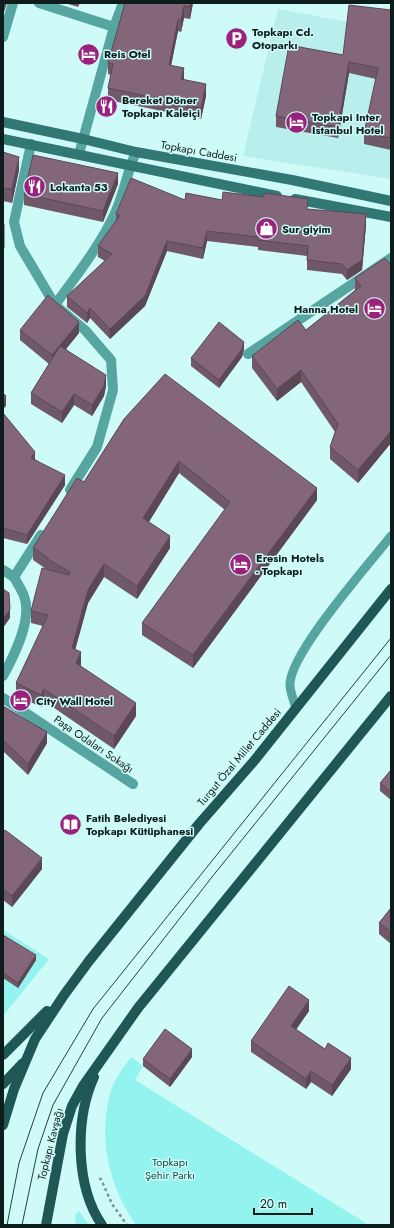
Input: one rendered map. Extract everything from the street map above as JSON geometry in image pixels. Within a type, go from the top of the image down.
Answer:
[{"type":"main road","name":"Topkapı Caddesi","points":[[3,122],[83,138],[136,152],[292,180],[391,201]]},
{"type":"main road","points":[[3,139],[130,166],[391,217]]},
{"type":"main road","name":"Turgut Özal Millet Caddesi","points":[[26,1060],[35,1039],[64,995],[89,961],[199,824],[254,761],[391,589]]},
{"type":"main road","points":[[102,1225],[90,1202],[84,1184],[81,1130],[84,1108],[90,1084],[105,1054],[138,1008],[391,696]]},
{"type":"main road","points":[[5,1051],[64,995]]},
{"type":"main road","name":"Topkapı Kavşağı","points":[[46,1225],[63,1134],[72,1106],[105,1054]]},
{"type":"main road","points":[[3,1084],[26,1060]]},
{"type":"main road","points":[[3,1125],[14,1089],[26,1060]]},
{"type":"street","points":[[3,37],[13,3]]},
{"type":"street","points":[[39,3],[114,27]]},
{"type":"street","points":[[79,154],[114,27],[123,3]]},
{"type":"street","points":[[31,144],[14,222],[20,246],[55,305],[85,330],[112,360],[114,390],[97,447],[64,499]]},
{"type":"street","points":[[55,305],[98,245],[116,213],[130,166],[136,152]]},
{"type":"street","points":[[248,354],[391,258]]},
{"type":"street","points":[[14,577],[48,525]]},
{"type":"street","points":[[3,570],[14,577],[25,597],[26,619],[12,660],[3,676]]},
{"type":"street","name":"Paşa Odaları Sokağı","points":[[3,698],[133,784]]},
{"type":"lane","points":[[296,708],[290,684],[299,658],[310,639],[391,536]]},
{"type":"shaded area","points":[[278,9],[391,30],[391,179],[243,156]]},
{"type":"green space","points":[[3,930],[49,959],[3,1016]]},
{"type":"green space","name":"Topkapı Şehir Parkı","points":[[131,1057],[143,1066],[135,1080],[369,1225],[136,1225],[119,1194],[113,1178],[108,1162],[105,1129],[111,1089]]},
{"type":"green space","points":[[79,1211],[89,1225],[76,1225],[75,1215]]},
{"type":"building","points":[[125,3],[191,3],[190,7],[184,6],[181,20],[178,20],[169,65],[184,68],[181,79],[206,84],[201,108],[108,88],[113,64],[108,63]]},
{"type":"building","points":[[349,5],[391,10],[391,138],[364,133],[378,68],[349,62],[338,127],[276,116],[289,45],[343,55]]},
{"type":"building","points":[[3,152],[19,157],[12,189],[3,188]]},
{"type":"building","points":[[33,155],[118,173],[103,211],[24,194]]},
{"type":"building","points":[[131,178],[185,200],[186,193],[222,200],[223,192],[264,197],[264,193],[308,199],[307,209],[366,214],[362,260],[347,270],[342,264],[307,260],[308,246],[258,240],[258,237],[207,231],[203,248],[167,241],[145,296],[110,329],[90,308],[87,313],[67,296],[112,254],[98,246],[120,215],[116,214]]},
{"type":"building","points":[[3,222],[4,225],[4,248],[3,247]]},
{"type":"building","points":[[385,258],[391,265],[391,431],[358,470],[330,447],[338,424],[301,370],[277,389],[252,356],[298,320],[306,330],[361,286],[355,278]]},
{"type":"building","points":[[48,295],[79,322],[52,355],[20,330]]},
{"type":"building","points":[[219,322],[244,342],[242,349],[219,380],[191,358]]},
{"type":"building","points":[[60,346],[106,375],[104,386],[92,405],[74,394],[62,412],[31,393]]},
{"type":"building","points":[[165,374],[317,488],[193,655],[142,623],[230,502],[179,461],[143,518],[170,536],[137,586],[104,564],[88,590],[72,648],[81,652],[76,663],[136,703],[114,736],[44,689],[41,695],[16,683],[48,615],[31,611],[42,568],[69,575],[70,572],[46,558],[47,557],[33,548],[77,478],[84,482],[124,419]]},
{"type":"building","points":[[3,393],[6,396],[3,400]]},
{"type":"building","points":[[3,413],[35,452],[31,458],[65,475],[27,535],[3,528]]},
{"type":"building","points":[[3,589],[9,593],[10,609],[3,619]]},
{"type":"building","points":[[3,706],[47,732],[28,764],[3,740]]},
{"type":"building","points":[[391,770],[391,792],[380,783]]},
{"type":"building","points":[[5,830],[42,858],[12,896],[3,889],[3,832]]},
{"type":"building","points":[[391,908],[391,932],[379,923]]},
{"type":"building","points":[[3,935],[36,955],[18,983],[3,973]]},
{"type":"building","points":[[289,986],[309,1000],[291,1026],[325,1049],[328,1043],[351,1058],[332,1085],[311,1071],[306,1079],[251,1041]]},
{"type":"building","points":[[165,1029],[192,1049],[170,1079],[143,1059]]},
{"type":"tram line","points":[[7,1225],[19,1163],[43,1093],[93,1009],[391,638]]},
{"type":"tram line","points":[[22,1225],[38,1149],[53,1105],[102,1018],[212,877],[391,655]]},
{"type":"place","name":"Topkapı Cd. Otoparkı","points":[[236,38]]},
{"type":"place","name":"Reis Otel","points":[[88,54]]},
{"type":"place","name":"Bereket Döner Topkapı Kaleiçi","points":[[107,106]]},
{"type":"place","name":"Topkapi Inter Istanbul Hotel","points":[[297,123]]},
{"type":"place","name":"Lokanta 53","points":[[35,187]]},
{"type":"place","name":"Sur giyim","points":[[266,229]]},
{"type":"place","name":"Hanna Hotel","points":[[374,309]]},
{"type":"place","name":"Eresin Hotels - Topkapı","points":[[241,564]]},
{"type":"place","name":"City Wall Hotel","points":[[20,701]]},
{"type":"place","name":"Fatih Belediyesi Topkapı Kütüphanesi","points":[[71,824]]}]
